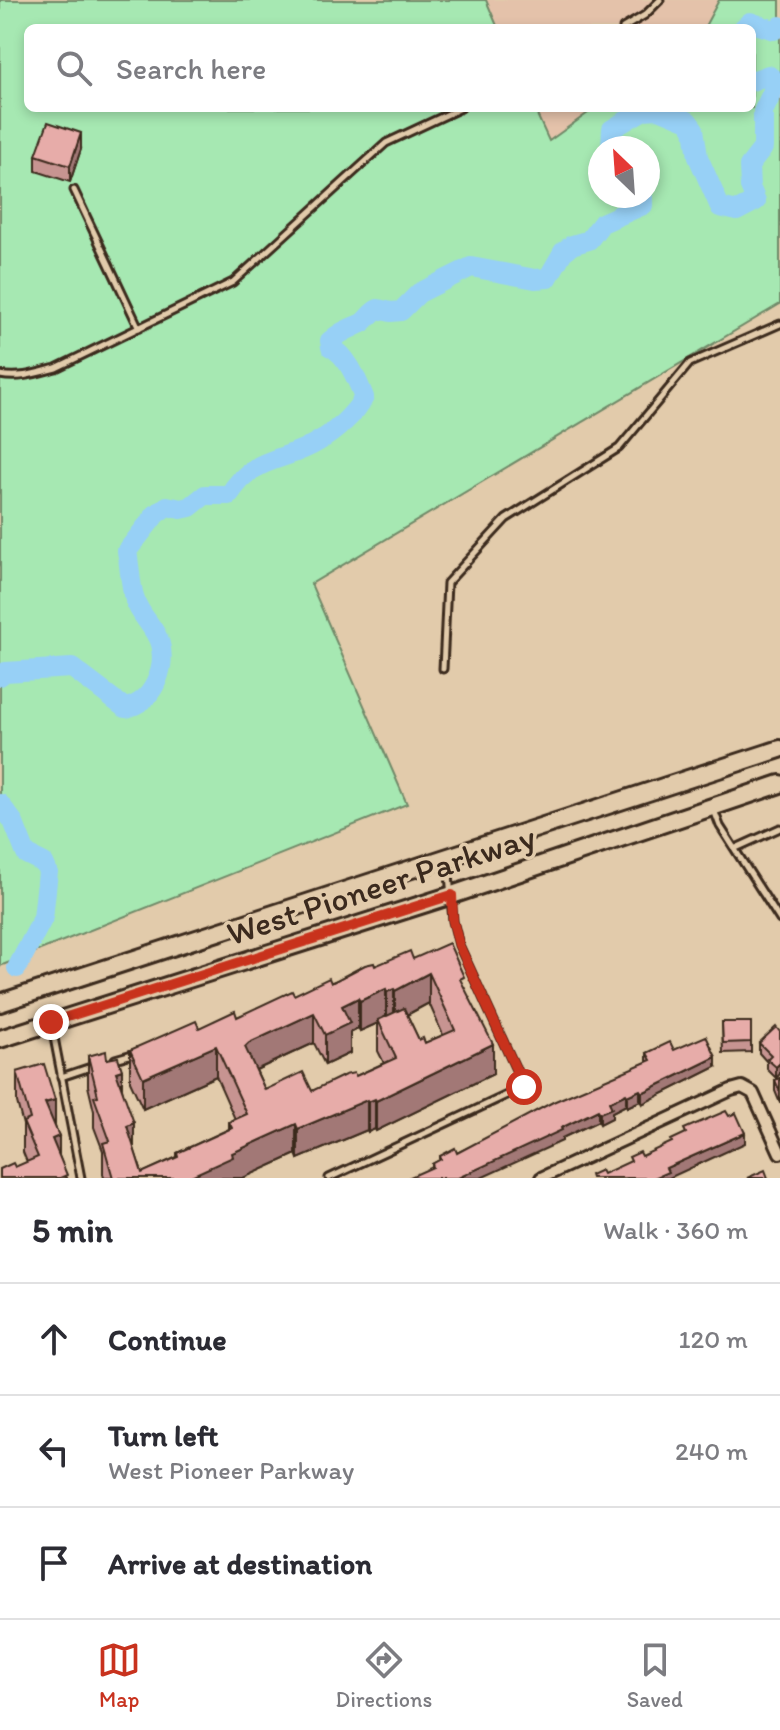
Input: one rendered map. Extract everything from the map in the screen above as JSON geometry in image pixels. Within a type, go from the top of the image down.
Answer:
[{"type":"main road","name":"West Pioneer Parkway","points":[[0,1003],[780,749]]},
{"type":"main road","name":"West Pioneer Parkway","points":[[0,1039],[452,895],[780,784]]},
{"type":"street","points":[[541,1178],[742,1087],[753,1093],[780,1153]]},
{"type":"lane","points":[[630,24],[645,15],[660,0]]},
{"type":"lane","points":[[0,375],[11,378],[27,376],[56,368],[233,282],[379,148],[453,112]]},
{"type":"lane","points":[[74,190],[139,328]]},
{"type":"lane","points":[[443,669],[447,583],[506,519],[619,448],[690,363],[780,324]]},
{"type":"lane","points":[[712,806],[720,826],[780,920]]},
{"type":"lane","points":[[736,848],[780,828]]},
{"type":"lane","points":[[329,1178],[524,1087],[459,945],[453,921],[447,857]]},
{"type":"lane","points":[[444,950],[459,945]]},
{"type":"lane","points":[[51,1022],[81,1178]]},
{"type":"lane","points":[[61,1077],[150,1048]]},
{"type":"shaded area","points":[[486,0],[719,0],[706,24],[496,24]]},
{"type":"shaded area","points":[[536,112],[589,112],[549,141]]},
{"type":"green space","points":[[0,0],[486,0],[496,24],[24,24],[24,112],[536,112],[549,141],[589,112],[756,112],[756,24],[706,24],[719,0],[780,0],[780,304],[311,584],[407,804],[0,966]]},
{"type":"building","points":[[48,122],[81,133],[70,166],[36,155]]},
{"type":"building","points":[[449,943],[464,977],[460,979],[493,1044],[376,1101],[367,1100],[298,1129],[296,1124],[232,1153],[233,1157],[189,1178],[113,1178],[103,1143],[110,1141],[94,1097],[98,1096],[88,1056],[106,1051],[107,1059],[118,1057],[122,1070],[116,1072],[134,1123],[127,1126],[142,1173],[232,1128],[229,1122],[247,1114],[216,1046],[143,1078],[130,1050],[196,1021],[199,1028],[235,1011],[237,1017],[292,991],[294,995],[329,978],[331,983],[365,965],[374,963],[375,966],[410,951],[413,959]],"holes":[[[429,973],[455,1030],[425,1043],[423,1038],[419,1040],[404,1008],[378,1020],[396,1058],[356,1076],[354,1073],[345,1075],[312,1091],[303,1072],[265,1090],[245,1047],[314,1013],[325,1035],[350,1023],[342,1006],[386,989],[387,992],[395,991]]]},
{"type":"building","points":[[722,1022],[751,1022],[751,1042],[723,1043]]},
{"type":"building","points":[[776,1027],[780,1032],[780,1063],[776,1067],[767,1059],[771,1055],[759,1043]]},
{"type":"building","points":[[706,1036],[716,1057],[642,1093],[640,1090],[609,1102],[612,1108],[600,1113],[598,1110],[458,1178],[408,1178],[433,1167],[432,1164],[441,1159],[440,1156],[455,1148],[457,1153],[553,1102],[651,1060],[647,1053],[670,1042],[674,1050]]},
{"type":"building","points":[[44,1064],[55,1100],[45,1103],[59,1136],[52,1139],[67,1175],[60,1178],[0,1178],[0,1169],[13,1163],[15,1167],[38,1157],[23,1122],[30,1119],[17,1072]]},
{"type":"building","points":[[726,1111],[729,1116],[736,1113],[745,1133],[666,1168],[668,1172],[654,1178],[591,1178],[590,1175],[601,1170],[603,1174],[631,1161],[629,1157],[640,1152],[642,1156],[672,1142],[686,1133],[684,1129]]},
{"type":"building","points":[[765,1170],[768,1178],[747,1178]]},
{"type":"waterway","points":[[748,24],[756,24]]},
{"type":"waterway","points":[[756,24],[774,30],[780,26]]},
{"type":"waterway","points":[[666,112],[688,121],[694,129],[698,157],[720,207],[737,211],[756,201],[750,187],[749,166],[763,148],[763,112],[777,82],[768,75],[756,80]]},
{"type":"waterway","points":[[612,136],[612,129],[641,112]]},
{"type":"waterway","points":[[0,676],[5,672],[72,668],[125,708],[143,700],[155,684],[162,654],[158,638],[135,600],[127,551],[156,514],[167,506],[190,507],[205,495],[229,495],[249,472],[306,448],[344,422],[364,397],[347,362],[331,347],[330,341],[362,323],[373,312],[378,309],[401,311],[419,293],[471,267],[535,279],[548,278],[563,252],[572,245],[589,240],[602,223],[636,208]]},
{"type":"waterway","points":[[0,804],[13,821],[26,854],[44,863],[48,872],[43,918],[17,968]]},
{"type":"route","points":[[51,1022],[452,895],[453,921],[459,945],[524,1087]]}]
